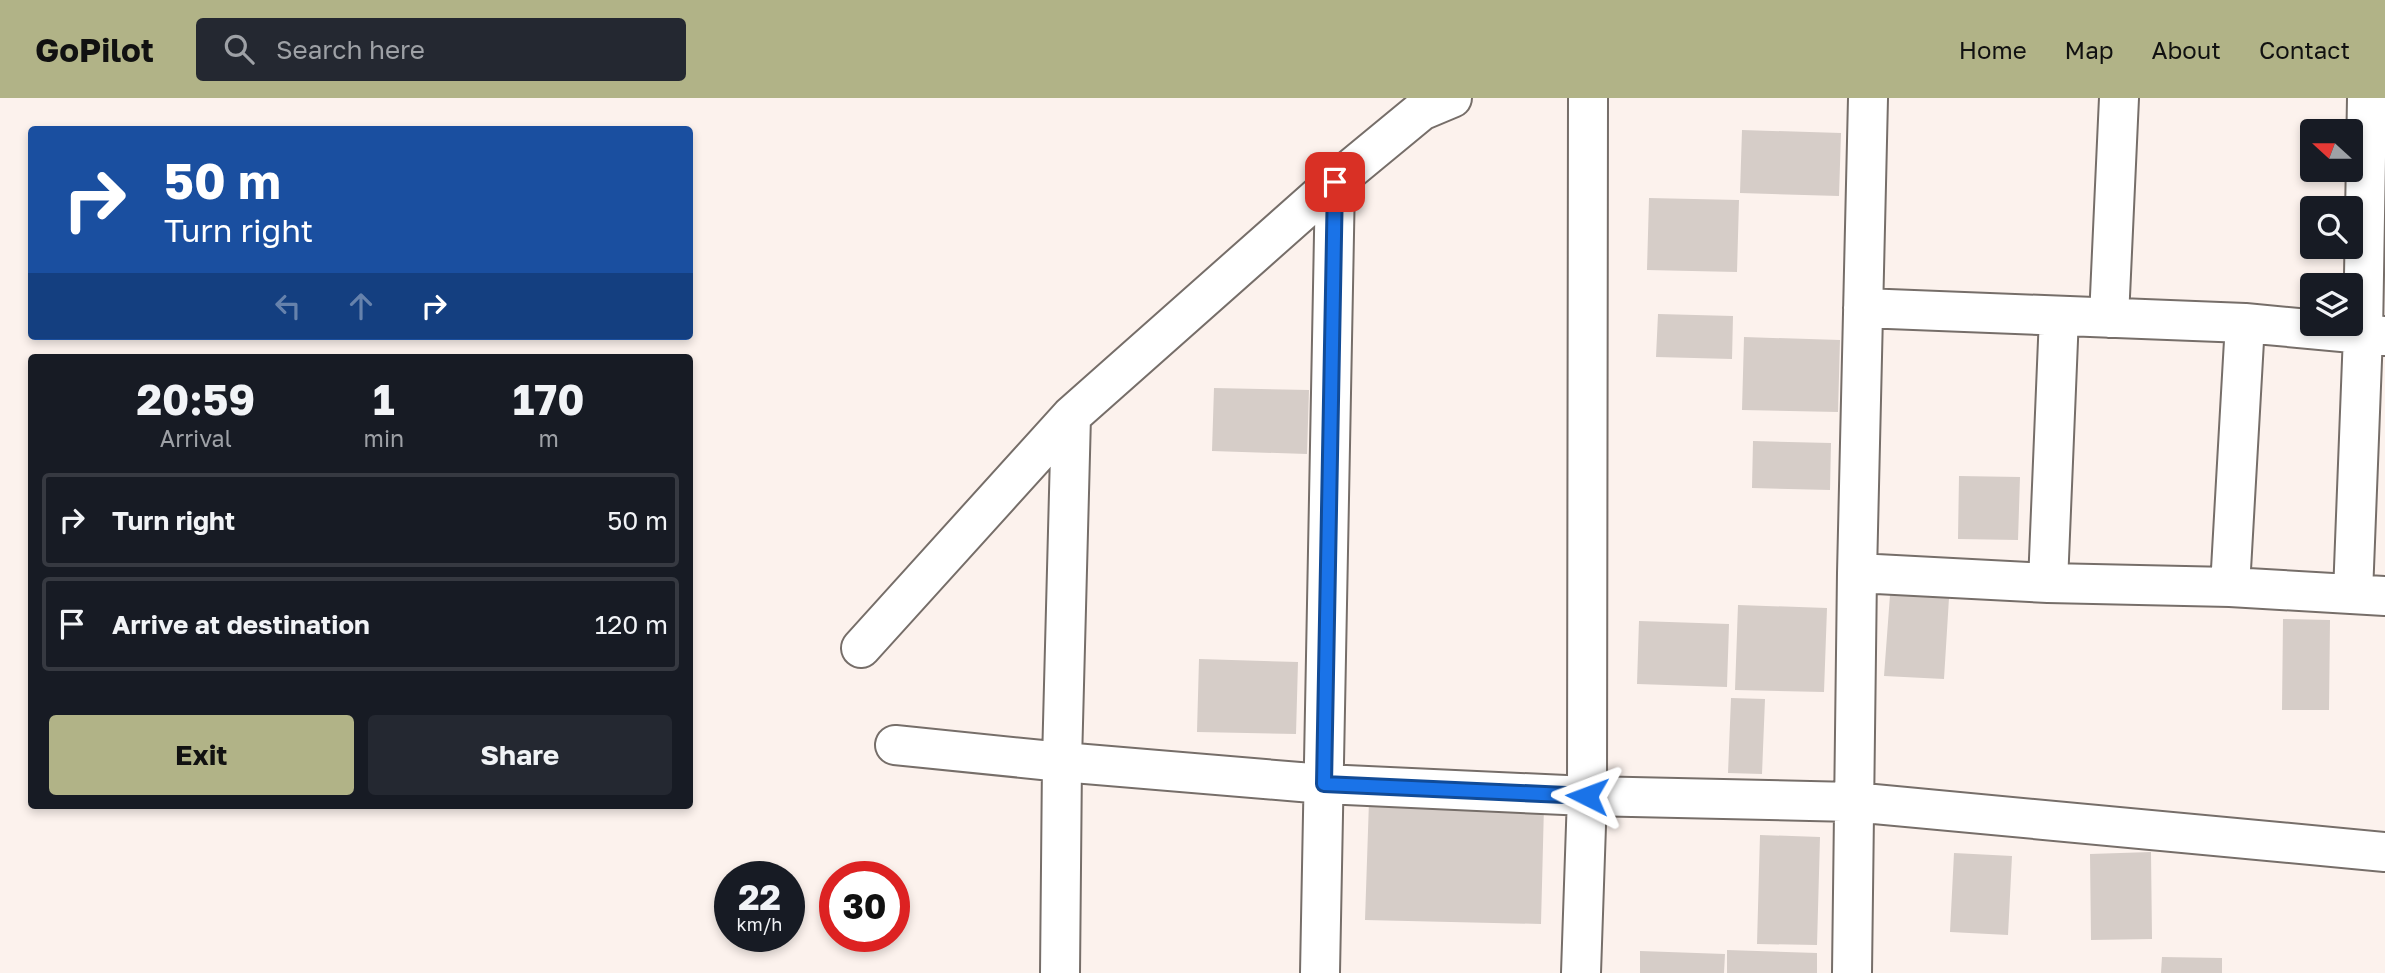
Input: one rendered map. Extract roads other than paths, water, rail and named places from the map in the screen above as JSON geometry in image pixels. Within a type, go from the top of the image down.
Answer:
[{"type":"street","points":[[861,648],[1071,416],[1335,182],[1421,111],[1452,98]]},
{"type":"street","points":[[1581,973],[1587,796],[1588,98]]},
{"type":"street","points":[[1852,973],[1857,572],[1868,98]]},
{"type":"street","points":[[2109,317],[2119,98]]},
{"type":"street","points":[[1857,572],[2048,583],[2230,587],[2369,595],[2374,335],[2367,98]]},
{"type":"street","points":[[1320,973],[1335,182]]},
{"type":"street","points":[[1863,308],[2245,323],[2374,335]]},
{"type":"street","points":[[2048,583],[2059,316]]},
{"type":"street","points":[[2230,587],[2245,323]]},
{"type":"street","points":[[1060,973],[1062,762],[1071,416]]},
{"type":"street","points":[[895,745],[1324,784],[1587,796],[1853,802],[2385,852]]}]
